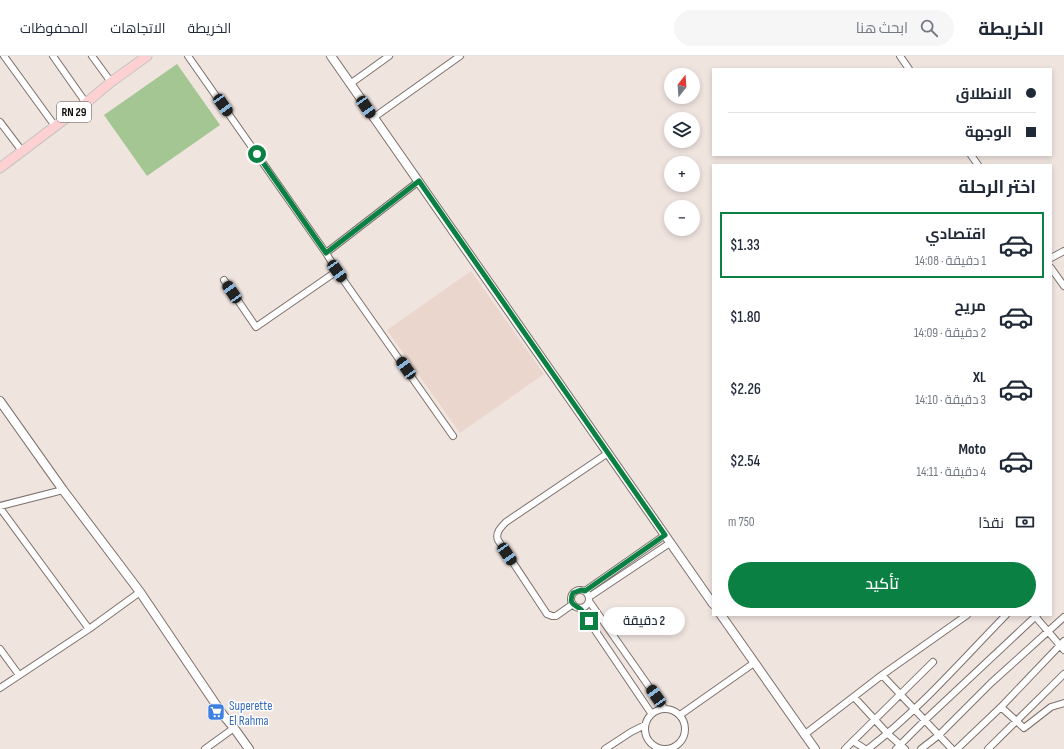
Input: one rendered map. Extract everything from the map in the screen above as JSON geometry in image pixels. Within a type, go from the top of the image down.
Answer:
[{"type":"main road","name":"RN 29","points":[[0,168],[147,56]]},
{"type":"street","points":[[4,56],[55,126]]},
{"type":"street","points":[[53,56],[86,103]]},
{"type":"street","points":[[92,56],[111,82]]},
{"type":"street","points":[[188,56],[453,436]]},
{"type":"street","points":[[331,56],[712,603]]},
{"type":"street","points":[[350,84],[389,56]]},
{"type":"street","points":[[374,118],[460,56]]},
{"type":"street","points":[[900,56],[909,68]]},
{"type":"street","points":[[0,122],[22,151]]},
{"type":"street","points":[[326,253],[419,181]]},
{"type":"street","points":[[1052,257],[1064,251]]},
{"type":"street","points":[[1052,269],[1064,286]]},
{"type":"street","points":[[224,280],[256,327],[337,271]]},
{"type":"street","points":[[0,401],[63,490],[140,592],[223,715],[249,749]]},
{"type":"street","points":[[573,604],[556,616],[547,614],[497,538],[500,527],[506,522],[608,453]]},
{"type":"street","points":[[63,490],[0,507],[89,629]]},
{"type":"street","points":[[651,713],[580,608],[573,604],[571,600],[573,593],[581,590],[585,591],[665,535]]},
{"type":"street","points":[[580,608],[584,607],[589,599],[670,543]]},
{"type":"street","points":[[585,591],[664,708]]},
{"type":"street","points":[[0,688],[89,629],[140,592]]},
{"type":"street","points":[[722,616],[815,749]]},
{"type":"street","points":[[804,735],[882,675],[966,616]]},
{"type":"street","points":[[868,749],[888,734],[914,709],[1005,616]]},
{"type":"street","points":[[854,697],[900,748],[925,720],[1035,616],[1047,631],[1063,646],[957,749]]},
{"type":"street","points":[[921,749],[939,734],[1047,631],[1064,617]]},
{"type":"street","points":[[0,649],[19,675]]},
{"type":"street","points":[[845,749],[933,662]]},
{"type":"street","points":[[680,715],[754,663]]},
{"type":"street","points":[[988,749],[1064,674]]},
{"type":"street","points":[[882,675],[952,749]]},
{"type":"street","points":[[1001,707],[1024,728],[1051,707],[1064,704]]},
{"type":"street","points":[[664,708],[673,710],[680,715],[686,727],[684,736],[676,746],[667,749],[654,746],[650,742],[646,734],[645,725],[651,713],[664,708]]},
{"type":"street","points":[[605,749],[631,732],[645,725]]},
{"type":"street","points":[[205,749],[234,728]]},
{"type":"street","points":[[853,741],[865,749]]},
{"type":"shaded area","points":[[471,271],[544,374],[460,433],[387,330]]},
{"type":"green space","points":[[177,64],[220,125],[147,176],[104,115]]},
{"type":"place","name":"Superette El Rahma","points":[[216,712]]},
{"type":"route","points":[[257,154],[326,253],[419,181],[665,535],[585,591],[577,590],[573,593],[571,596],[573,604],[580,608],[589,621]]}]
